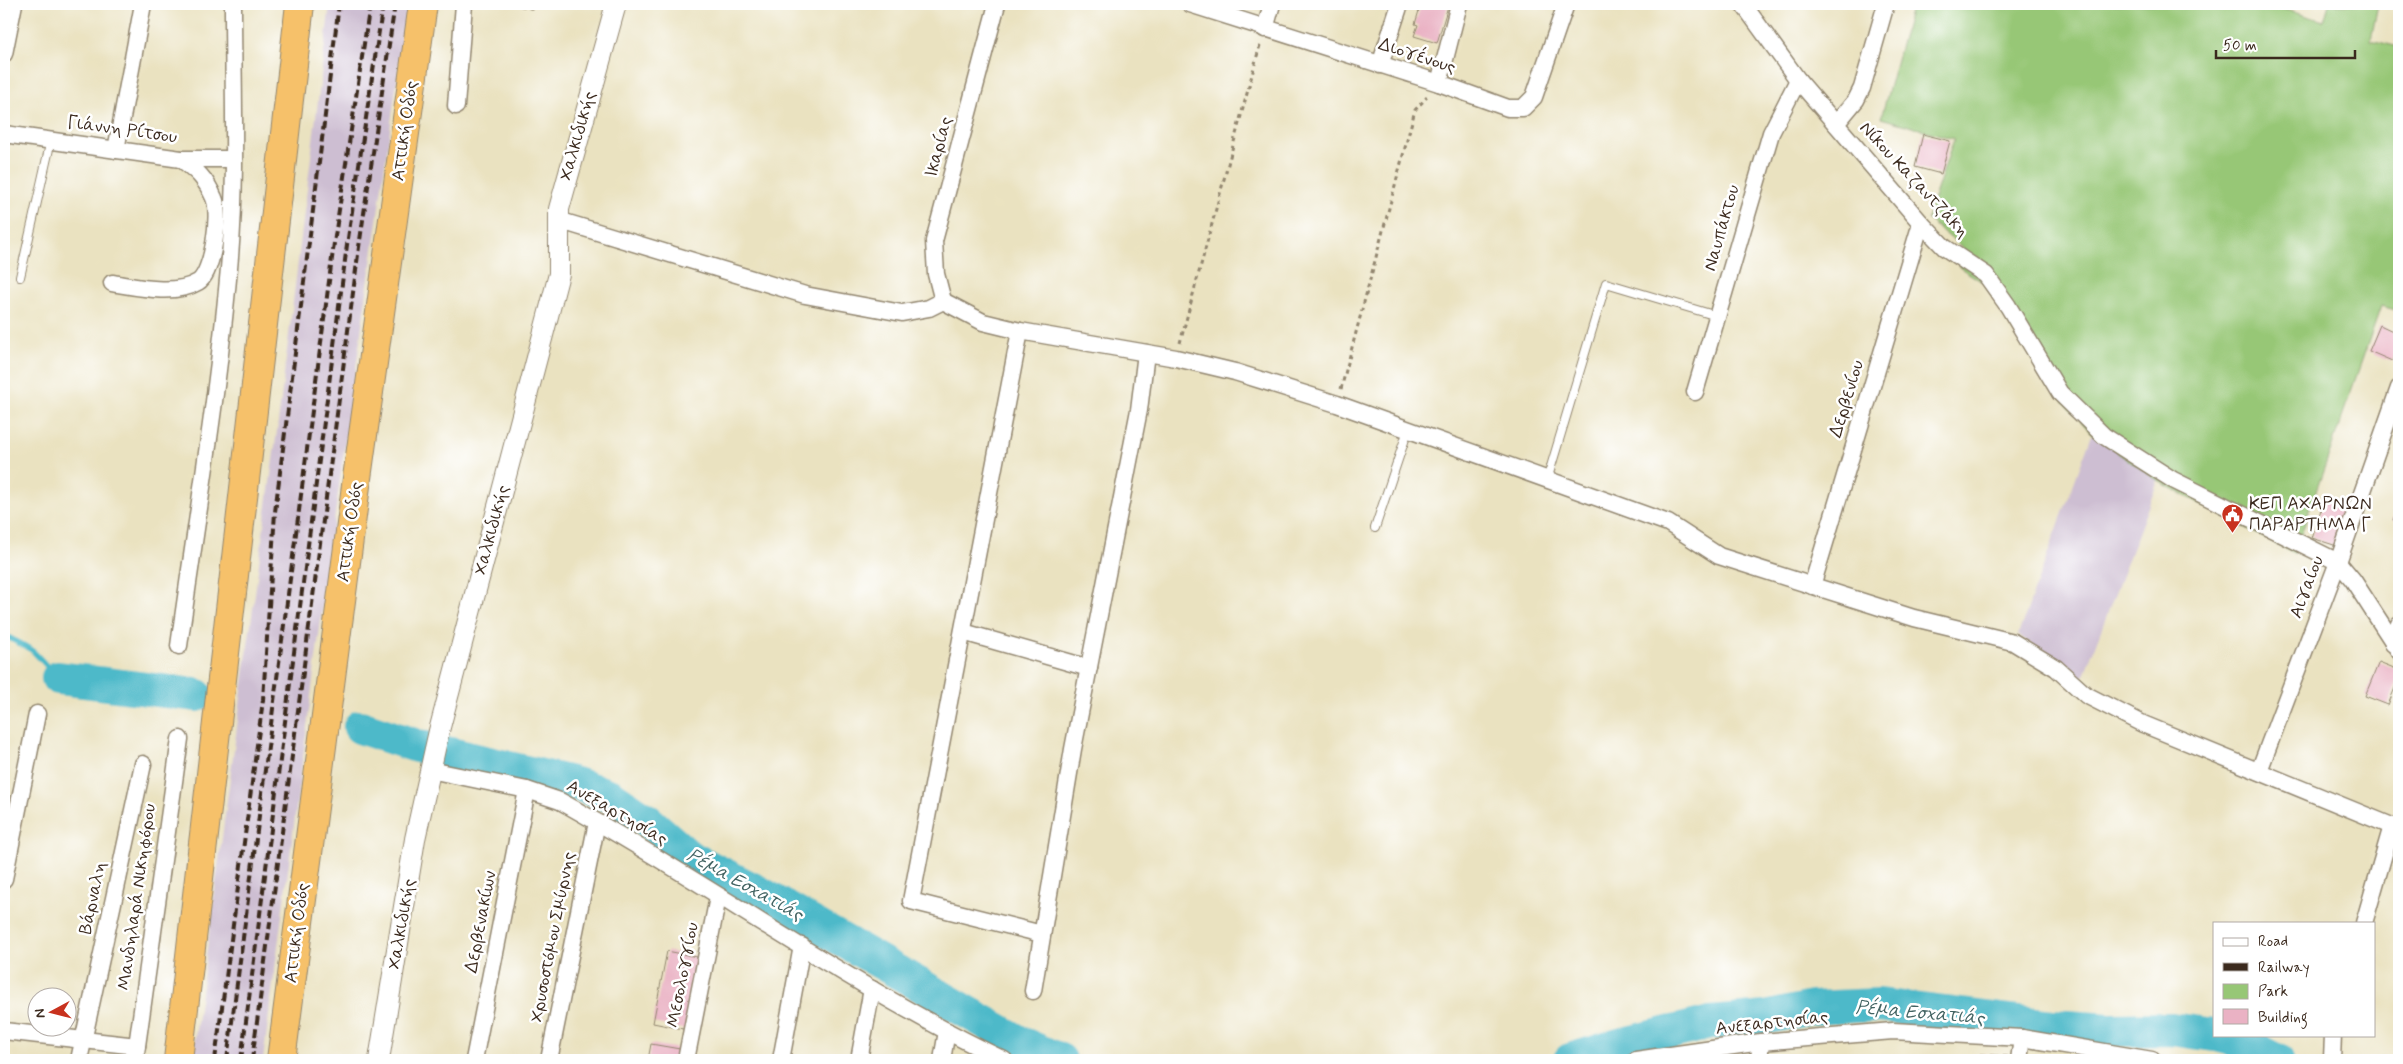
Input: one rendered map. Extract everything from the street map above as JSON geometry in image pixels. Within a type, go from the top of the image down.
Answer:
[{"type":"highway","points":[[178,1060],[300,4]]},
{"type":"highway","name":"Αττική Οδός","points":[[281,1060],[355,497],[423,4]]},
{"type":"street","points":[[4,54],[14,4]]},
{"type":"street","points":[[116,150],[143,4]]},
{"type":"street","points":[[179,646],[217,377],[230,256],[234,158],[232,4]]},
{"type":"street","points":[[456,106],[464,4]]},
{"type":"street","name":"Χαλκιδικής","points":[[379,1060],[415,840],[439,731],[560,274],[561,251],[558,220],[563,189],[616,4]]},
{"type":"street","name":"Ικαρίας","points":[[943,300],[936,274],[934,241],[997,4]]},
{"type":"street","name":"Διογένους","points":[[1190,4],[1508,108],[1523,108],[1534,97],[1566,4]]},
{"type":"street","points":[[1265,29],[1272,4]]},
{"type":"street","points":[[1380,65],[1400,4]]},
{"type":"street","points":[[1439,84],[1459,4]]},
{"type":"street","name":"Νίκου Καζαντζάκη","points":[[1743,4],[1798,80],[1921,223],[1944,247],[1986,275],[2008,306],[2060,393],[2104,436],[2173,480],[2338,562],[2353,580],[2396,648]]},
{"type":"street","points":[[1836,124],[1856,100],[1862,88],[1886,4]]},
{"type":"street","name":"Ναυπάκτου","points":[[1695,392],[1771,133],[1798,80]]},
{"type":"street","name":"Γιάννη Ρίτσου","points":[[4,134],[181,158],[234,158]]},
{"type":"street","points":[[112,283],[166,288],[186,287],[201,281],[211,260],[216,229],[216,201],[202,174],[181,158]]},
{"type":"street","points":[[558,220],[805,295],[902,312],[929,308],[943,300],[983,322],[1020,331],[1176,358],[1235,372],[1337,404],[1668,523],[1719,556],[1914,618],[2013,642],[2056,668],[2086,694],[2143,724],[2395,828],[2364,922]]},
{"type":"street","name":"Δερβενίου","points":[[1812,586],[1921,223]]},
{"type":"street","points":[[1020,331],[911,901],[1042,934]]},
{"type":"street","points":[[1033,991],[1089,668],[1139,410],[1146,353]]},
{"type":"street","name":"Αιγαίου","points":[[2259,771],[2398,396]]},
{"type":"street","points":[[2396,648],[2399,624]]},
{"type":"street","points":[[963,632],[1089,668]]},
{"type":"street","points":[[4,879],[37,714]]},
{"type":"street","name":"Μανδηλαρά Νικηφόρου","points":[[136,1053],[180,739]]},
{"type":"street","name":"Βάρναλη","points":[[79,1060],[143,764]]},
{"type":"street","name":"Ανεξαρτησίας","points":[[432,764],[527,790],[560,802],[597,822],[872,989],[1004,1060]]},
{"type":"street","name":"Δερβενακίων","points":[[474,1060],[527,790]]},
{"type":"street","name":"Χρυσοστόμου Σμύρνης","points":[[549,1060],[597,822]]},
{"type":"street","name":"Μεσολογγίου","points":[[686,1060],[718,897]]},
{"type":"street","points":[[781,1060],[802,946]]},
{"type":"street","points":[[859,1060],[872,989]]},
{"type":"street","points":[[4,1031],[83,1041],[136,1053]]},
{"type":"street","points":[[942,1060],[947,1031]]},
{"type":"street","name":"Ανεξαρτησίας","points":[[1636,1060],[1761,1042],[1893,1031],[2022,1038],[2099,1055],[2152,1060]]},
{"type":"street","points":[[2332,1059],[2333,1036]]},
{"type":"street","points":[[2019,1060],[2022,1038]]},
{"type":"street","points":[[1760,1060],[1761,1042]]},
{"type":"lane","points":[[20,277],[51,140]]},
{"type":"lane","points":[[1547,480],[1606,283],[1717,316]]},
{"type":"lane","points":[[1375,528],[1408,430]]},
{"type":"path","points":[[512,4],[531,8],[544,4]]},
{"type":"path","points":[[1176,358],[1265,29]]},
{"type":"path","points":[[1337,404],[1415,110],[1439,84]]},
{"type":"shaded area","points":[[330,4],[408,4],[333,529],[263,1060],[192,1060],[278,423]]},
{"type":"shaded area","points":[[2092,434],[2158,481],[2082,680],[2018,635]]},
{"type":"green space","points":[[1912,4],[2266,4],[2324,21],[2329,4],[2378,4],[2371,40],[2399,47],[2399,249],[2394,262],[2399,264],[2399,311],[2381,306],[2294,554],[2158,481],[2092,434],[2048,383],[1984,283],[1959,267],[1962,247],[1927,219],[1954,139],[1881,118]]},
{"type":"building","points":[[1421,4],[1448,6],[1437,43],[1414,36],[1418,25],[1415,24]]},
{"type":"building","points":[[1923,134],[1950,141],[1941,174],[1915,167]]},
{"type":"building","points":[[2380,325],[2399,334],[2399,344],[2392,361],[2369,351]]},
{"type":"building","points":[[2324,500],[2349,508],[2337,546],[2312,538]]},
{"type":"building","points":[[2399,505],[2399,522],[2393,520]]},
{"type":"building","points":[[2379,662],[2399,670],[2399,678],[2388,705],[2365,696]]},
{"type":"building","points":[[667,951],[702,958],[688,1030],[653,1023]]},
{"type":"building","points":[[651,1044],[680,1049],[678,1060],[648,1060]]},
{"type":"building","points":[[1980,1054],[2008,1056],[2008,1060],[1979,1060]]},
{"type":"waterway","points":[[4,635],[32,650],[58,678]]},
{"type":"waterway","name":"Ρέμα Εσχατιάς","points":[[58,678],[196,695]]},
{"type":"waterway","name":"Ρέμα Εσχατιάς","points":[[360,727],[417,746],[576,784],[611,796],[648,821],[689,857],[760,893],[1021,1043],[1060,1060]]},
{"type":"waterway","name":"Ρέμα Εσχατιάς","points":[[1570,1060],[1619,1045],[1710,1023],[1765,1018],[1811,1008],[1878,1005],[2052,1026],[2110,1030],[2171,1029],[2213,1035]]},
{"type":"waterway","name":"Ρέμα Εσχατιάς","points":[[2221,1036],[2240,1041],[2277,1060]]},
{"type":"railway","points":[[215,1060],[263,700],[275,512],[339,4]]},
{"type":"railway","points":[[227,1060],[334,243],[370,4]]},
{"type":"railway","points":[[241,1060],[347,245],[383,4]]},
{"type":"railway","points":[[252,1060],[359,247],[395,4]]},
{"type":"place","name":"ΚΕΠ ΑΧΑΡΝΩΝ ΠΑΡΑΡΤΗΜΑ Γ","points":[[2233,533]]}]
